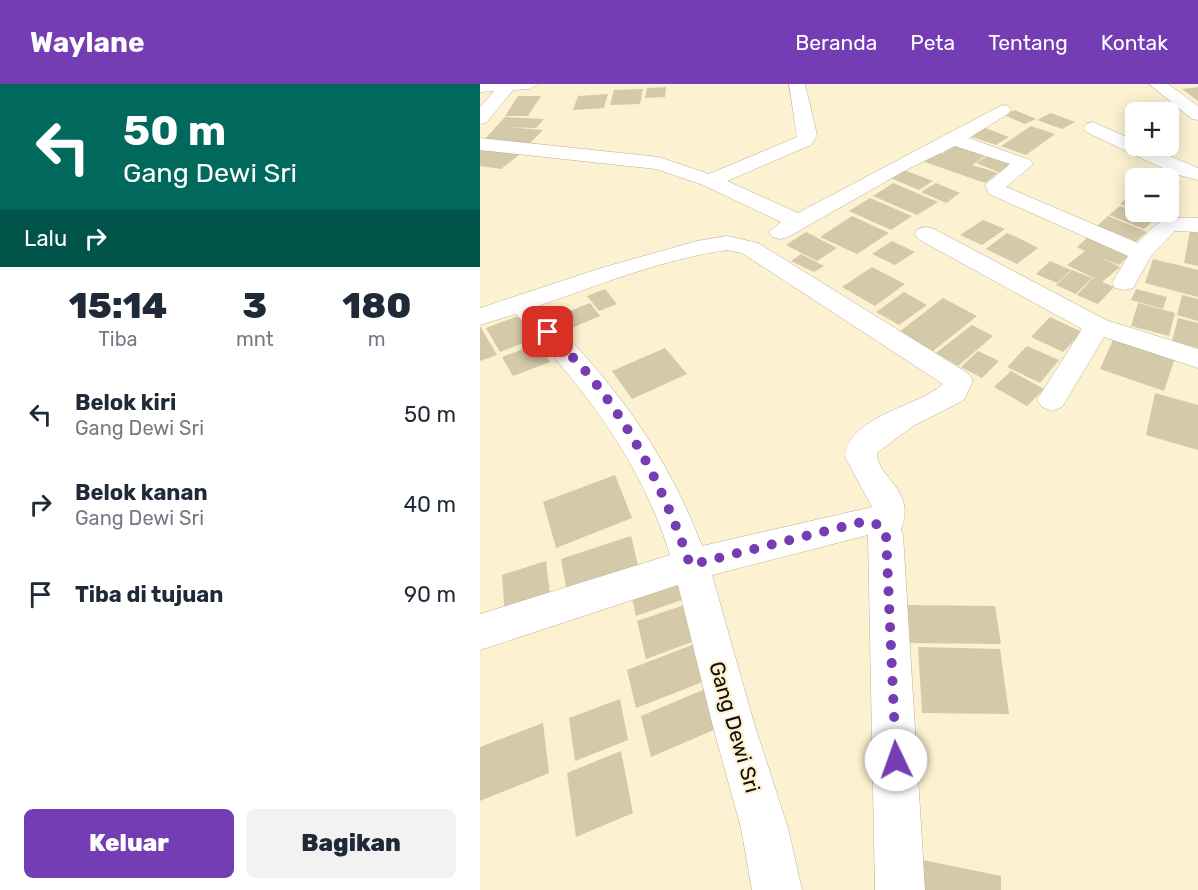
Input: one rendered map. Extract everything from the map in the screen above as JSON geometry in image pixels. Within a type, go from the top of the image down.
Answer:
[{"type":"street","points":[[480,87],[530,84]]},
{"type":"street","points":[[710,181],[804,141],[808,135],[796,84]]},
{"type":"street","points":[[1157,84],[1198,115]]},
{"type":"street","points":[[480,119],[508,85]]},
{"type":"street","points":[[750,248],[899,166],[954,139],[1002,110]]},
{"type":"street","points":[[1093,128],[1182,170],[1198,174]]},
{"type":"street","points":[[954,139],[1023,164],[995,185],[996,190],[1142,253]]},
{"type":"street","points":[[480,144],[659,163],[710,181],[799,222]]},
{"type":"street","points":[[1124,283],[1142,253],[1169,224],[1198,225]]},
{"type":"street","points":[[926,234],[1097,326],[1198,358]]},
{"type":"street","points":[[480,317],[610,273],[705,246],[727,243],[750,248],[959,381],[954,393],[880,430],[864,443],[859,453],[861,464],[874,478],[886,502],[889,516],[884,529],[898,804],[900,890]]},
{"type":"street","name":"Gang Dewi Sri","points":[[521,304],[588,374],[644,456],[672,514],[690,565],[764,832],[777,890]]},
{"type":"street","points":[[1052,400],[1097,326]]},
{"type":"street","points":[[480,632],[690,565],[866,521],[877,523],[884,529]]},
{"type":"building","points":[[666,87],[665,97],[645,98],[647,88]]},
{"type":"building","points":[[1198,87],[1198,101],[1182,89]]},
{"type":"building","points":[[643,89],[640,104],[610,105],[614,90]]},
{"type":"building","points":[[608,94],[604,108],[573,110],[578,96]]},
{"type":"building","points":[[518,96],[541,96],[528,116],[505,116]]},
{"type":"building","points":[[1015,110],[1036,119],[1025,124],[1004,115]]},
{"type":"building","points":[[1051,113],[1075,122],[1062,129],[1037,120]]},
{"type":"building","points":[[505,117],[544,119],[536,128],[504,127],[543,130],[529,144],[483,141]]},
{"type":"building","points":[[980,126],[1009,137],[996,145],[966,135]]},
{"type":"building","points":[[1031,126],[1055,134],[1026,155],[1001,146]]},
{"type":"building","points":[[959,143],[988,154],[972,165],[998,173],[985,183],[922,161],[937,152],[942,154]]},
{"type":"building","points":[[480,146],[523,152],[501,169],[480,166]]},
{"type":"building","points":[[992,153],[1016,162],[1001,173],[976,163]]},
{"type":"building","points":[[901,169],[933,181],[919,190],[888,177]]},
{"type":"building","points":[[893,183],[938,202],[917,215],[873,196]]},
{"type":"building","points":[[936,183],[960,193],[946,203],[921,192]]},
{"type":"building","points":[[870,198],[912,216],[891,230],[849,211]]},
{"type":"building","points":[[1120,206],[1125,208],[1125,221],[1109,215]]},
{"type":"building","points":[[852,216],[889,233],[857,254],[820,237]]},
{"type":"building","points":[[1108,216],[1147,232],[1136,242],[1097,226]]},
{"type":"building","points":[[983,220],[1005,229],[982,245],[960,235]]},
{"type":"building","points":[[1126,222],[1152,222],[1144,229]]},
{"type":"building","points":[[1190,231],[1198,233],[1198,266],[1184,263]]},
{"type":"building","points":[[806,232],[837,248],[817,261],[786,245]]},
{"type":"building","points":[[1007,233],[1038,248],[1017,264],[986,249]]},
{"type":"building","points":[[1088,237],[1130,255],[1119,265],[1100,257],[1120,267],[1102,282],[1067,265],[1085,251],[1077,247]]},
{"type":"building","points":[[892,241],[915,252],[895,265],[872,254]]},
{"type":"building","points":[[801,254],[824,266],[814,272],[791,261]]},
{"type":"building","points":[[1153,259],[1198,270],[1198,297],[1145,283]]},
{"type":"building","points":[[1050,261],[1071,270],[1057,283],[1036,274]]},
{"type":"building","points":[[872,267],[905,284],[875,306],[842,287]]},
{"type":"building","points":[[1072,270],[1092,278],[1076,294],[1056,285]]},
{"type":"building","points":[[1093,278],[1114,287],[1098,304],[1077,295]]},
{"type":"building","points":[[605,289],[617,304],[599,311],[587,296]]},
{"type":"building","points":[[1136,289],[1167,297],[1163,309],[1131,300]]},
{"type":"building","points":[[904,292],[927,305],[899,325],[876,312]]},
{"type":"building","points":[[1182,295],[1198,299],[1198,321],[1177,315]]},
{"type":"building","points":[[943,298],[977,316],[933,351],[899,332]]},
{"type":"building","points":[[590,303],[600,316],[567,330],[557,316]]},
{"type":"building","points":[[1138,303],[1175,313],[1169,336],[1131,326]]},
{"type":"building","points":[[521,315],[536,338],[500,352],[486,328]]},
{"type":"building","points":[[1050,317],[1082,332],[1063,352],[1031,337]]},
{"type":"building","points":[[1178,318],[1198,323],[1198,348],[1172,341]]},
{"type":"building","points":[[972,325],[993,336],[958,366],[936,353]]},
{"type":"building","points":[[480,326],[497,355],[480,361]]},
{"type":"building","points":[[1115,335],[1176,355],[1164,391],[1100,369]]},
{"type":"building","points":[[538,343],[550,362],[513,376],[502,357]]},
{"type":"building","points":[[1027,346],[1059,360],[1040,383],[1007,367]]},
{"type":"building","points":[[665,348],[687,374],[632,399],[612,371]]},
{"type":"building","points":[[978,351],[999,361],[982,378],[961,367]]},
{"type":"building","points":[[1011,371],[1044,389],[1027,406],[994,387]]},
{"type":"building","points":[[1155,393],[1198,405],[1198,450],[1146,435]]},
{"type":"building","points":[[615,475],[632,518],[556,548],[543,502]]},
{"type":"building","points":[[631,536],[640,574],[568,598],[561,559]]},
{"type":"building","points":[[546,561],[551,603],[505,617],[502,575]]},
{"type":"building","points":[[682,569],[690,597],[636,616],[630,587]]},
{"type":"building","points":[[690,603],[700,639],[646,659],[637,621]]},
{"type":"building","points":[[904,605],[995,606],[1001,644],[906,643]]},
{"type":"building","points":[[697,643],[708,680],[636,708],[627,670]]},
{"type":"building","points":[[918,647],[1000,649],[1009,714],[922,713]]},
{"type":"building","points":[[710,687],[723,726],[651,757],[641,716]]},
{"type":"building","points":[[620,699],[628,740],[575,761],[569,718]]},
{"type":"building","points":[[543,723],[549,773],[480,801],[480,747]]},
{"type":"building","points":[[621,751],[633,813],[576,837],[567,773]]},
{"type":"building","points":[[918,859],[1001,876],[1001,890],[915,890]]},
{"type":"route","points":[[548,332],[588,374],[644,456],[672,514],[690,565],[866,521],[882,526],[886,535],[896,760]]}]
